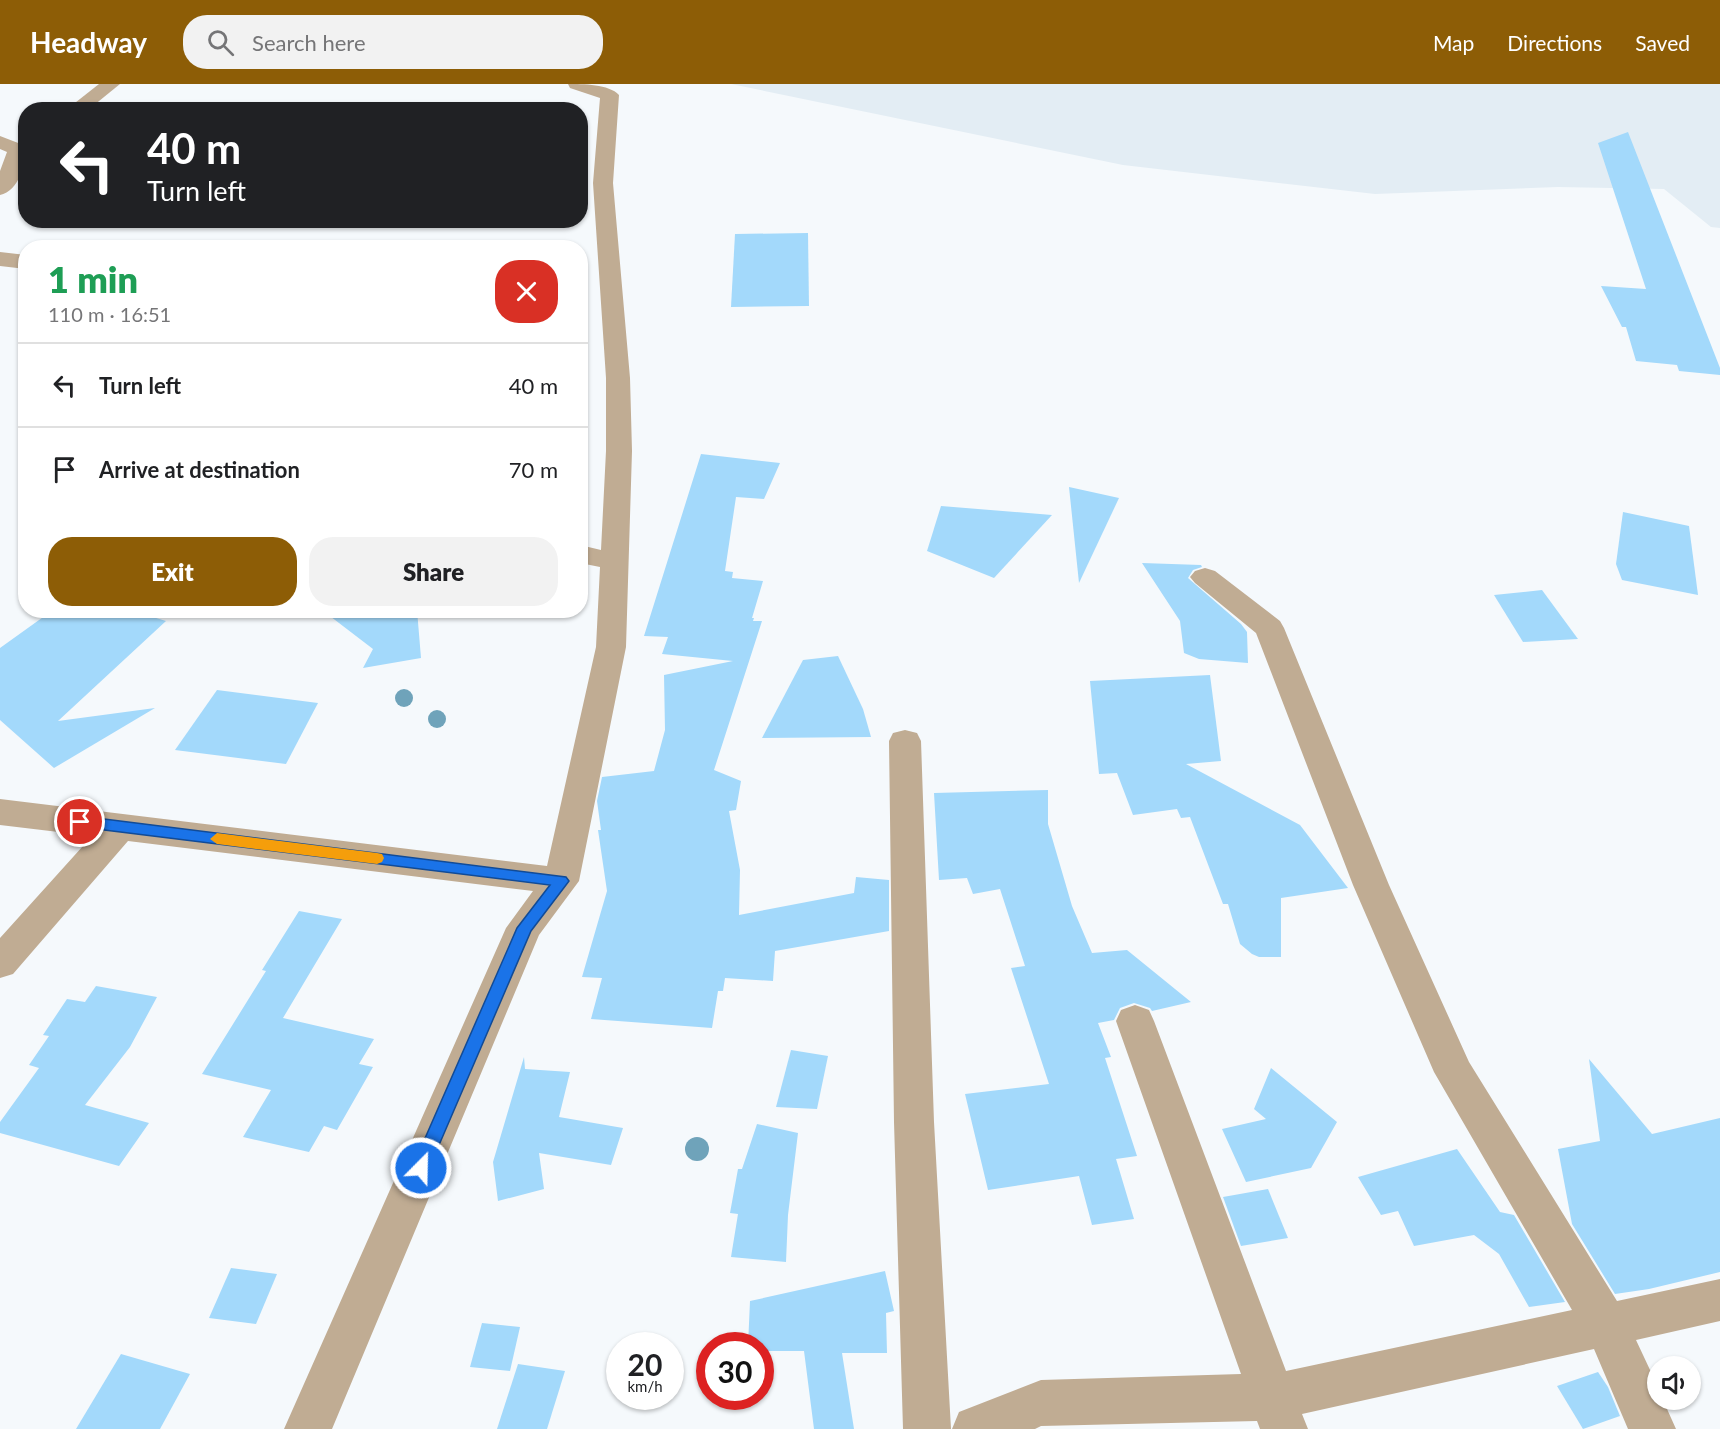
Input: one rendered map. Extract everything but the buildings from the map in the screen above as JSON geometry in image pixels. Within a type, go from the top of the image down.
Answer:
[{"type":"street","points":[[86,102],[111,84]]},
{"type":"street","points":[[308,1429],[524,928],[561,881],[611,647],[620,451],[618,378],[592,183],[610,95],[577,84]]},
{"type":"street","points":[[0,189],[5,185],[17,146]]},
{"type":"street","points":[[0,259],[18,261]]},
{"type":"street","points":[[588,556],[616,562]]},
{"type":"street","points":[[1206,577],[1269,628],[1371,885],[1454,1072],[1605,1325],[1652,1429]]},
{"type":"street","points":[[905,741],[914,1122],[927,1429]]},
{"type":"street","points":[[0,812],[561,881]]},
{"type":"street","points":[[0,963],[120,827]]},
{"type":"street","points":[[1135,1021],[1279,1413]]},
{"type":"street","points":[[976,1429],[1041,1403],[1279,1413],[1605,1325],[1720,1300]]},
{"type":"shaded area","points":[[731,84],[1720,84],[1720,228],[1711,227],[1664,189],[1558,187],[1375,194],[1123,165]]},
{"type":"slow traffic","points":[[217,839],[377,858]]},
{"type":"route","points":[[80,822],[561,881],[524,928],[421,1168]]}]
